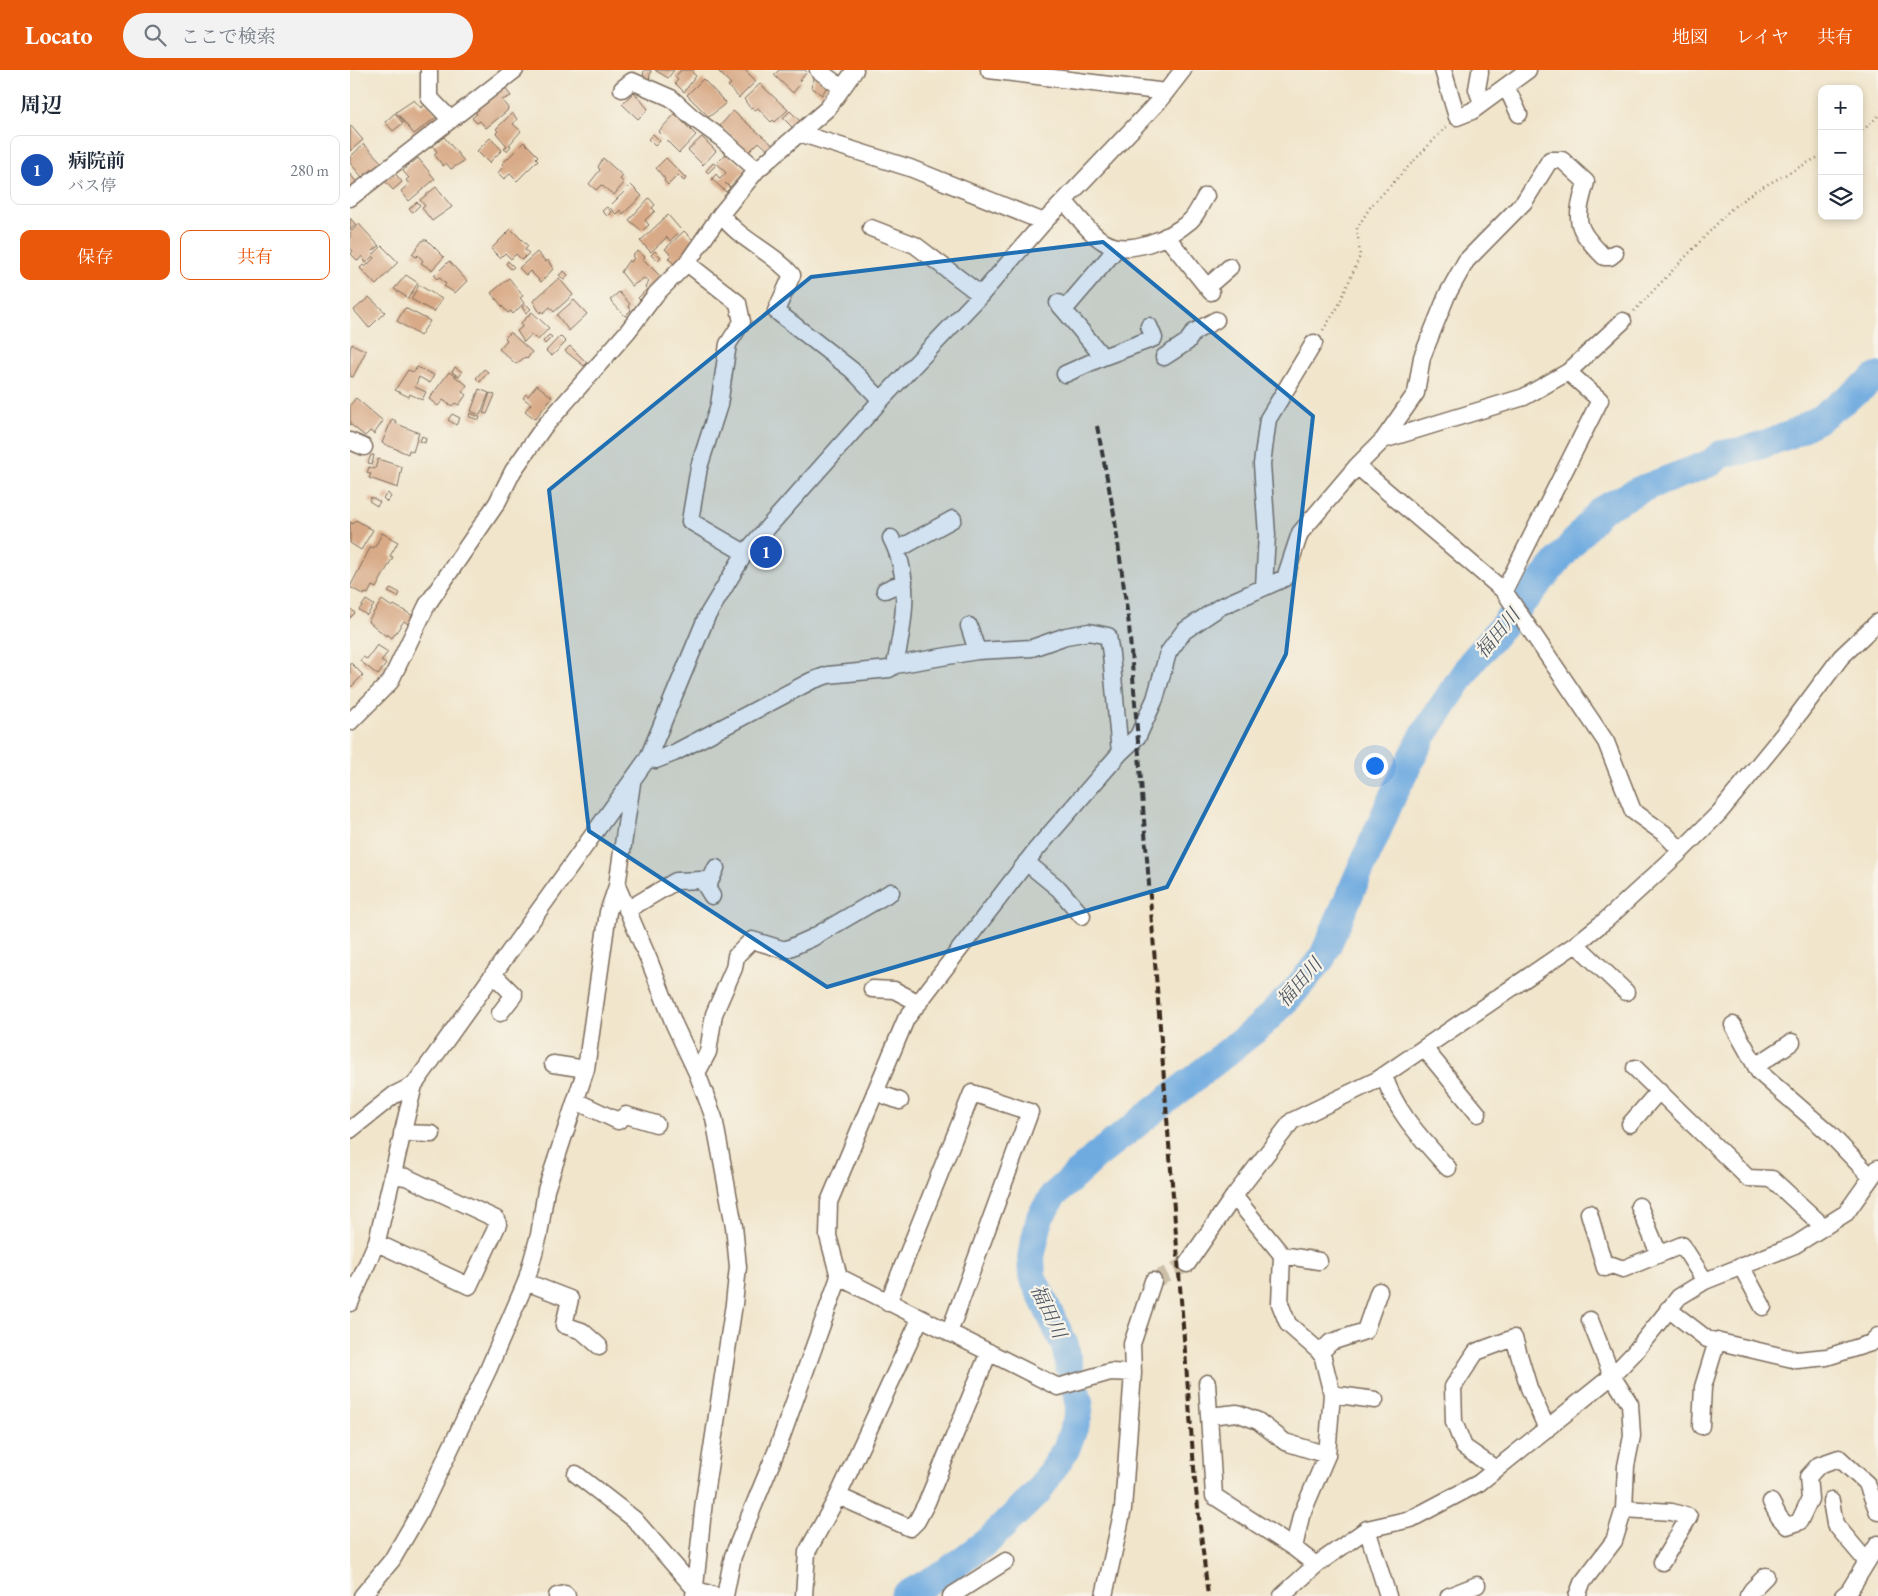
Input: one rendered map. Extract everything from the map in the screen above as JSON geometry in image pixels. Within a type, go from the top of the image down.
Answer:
[{"type":"street","points":[[429,70],[429,96],[451,120]]},
{"type":"street","points":[[350,198],[515,70]]},
{"type":"street","points":[[818,70],[842,88]]},
{"type":"street","points":[[350,722],[390,682],[427,605],[497,503],[512,472],[542,428],[628,331],[656,294],[687,263],[721,214],[757,170],[828,108],[856,70]]},
{"type":"street","points":[[989,70],[1166,92]]},
{"type":"street","points":[[350,1303],[377,1243],[414,1085],[648,758],[707,616],[745,553],[881,400],[982,295],[1044,222],[1166,92],[1183,70]]},
{"type":"street","points":[[1443,70],[1457,117],[1472,110],[1528,70]]},
{"type":"street","points":[[1480,72],[1477,89],[1482,103]]},
{"type":"street","points":[[622,89],[632,81],[670,98],[721,138],[757,170]]},
{"type":"street","points":[[1506,86],[1519,114]]},
{"type":"street","points":[[799,133],[910,168],[1044,222]]},
{"type":"street","points":[[724,1596],[733,1556],[778,1447],[839,1277],[828,1236],[829,1202],[906,1019],[1026,862],[1120,753],[1138,736],[1155,699],[1168,653],[1184,631],[1220,607],[1285,578],[1300,533],[1357,466],[1383,440],[1416,393],[1422,357],[1447,295],[1466,261],[1524,202],[1550,160],[1562,160],[1586,182],[1578,213],[1579,226],[1590,243],[1604,256],[1610,257],[1615,254]]},
{"type":"street","points":[[1064,201],[1104,242],[1117,248],[1137,246],[1166,236],[1191,220],[1206,196]]},
{"type":"street","points":[[721,214],[740,236],[769,253],[792,275],[776,311],[852,370],[881,400]]},
{"type":"street","points":[[871,228],[915,245],[982,295]]},
{"type":"street","points":[[1166,236],[1209,290],[1230,267]]},
{"type":"street","points":[[1103,357],[1061,307],[1117,248]]},
{"type":"street","points":[[687,263],[738,303],[742,322],[728,344],[719,405],[699,467],[690,521],[745,553]]},
{"type":"street","points":[[1065,374],[1151,332],[1166,359],[1187,342],[1194,332],[1216,320]]},
{"type":"street","points":[[1383,440],[1524,398],[1568,372],[1623,321]]},
{"type":"street","points":[[1264,586],[1267,535],[1262,464],[1268,419],[1314,343]]},
{"type":"street","points":[[1504,591],[1600,400],[1568,372]]},
{"type":"street","points":[[1357,466],[1504,591],[1526,627],[1606,742],[1633,811],[1665,834],[1681,851]]},
{"type":"street","points":[[895,666],[903,629],[904,582],[894,544],[953,519]]},
{"type":"street","points":[[886,590],[904,582]]},
{"type":"street","points":[[1187,1264],[1234,1196],[1292,1121],[1384,1075],[1576,944],[1606,920],[1719,813],[1786,730],[1841,657],[1878,623]]},
{"type":"street","points":[[969,626],[977,651]]},
{"type":"street","points":[[648,758],[656,760],[674,753],[811,681],[828,675],[888,669],[895,666],[977,651],[1032,648],[1066,636],[1089,632],[1108,636],[1120,753]]},
{"type":"street","points":[[362,1596],[392,1560],[421,1510],[488,1370],[526,1282],[539,1235],[546,1190],[586,1069],[608,912],[617,886],[632,781]]},
{"type":"street","points":[[1026,862],[1059,889],[1082,916]]},
{"type":"street","points":[[627,910],[676,881],[702,880],[709,892],[716,868]]},
{"type":"street","points":[[617,886],[674,1024],[697,1073],[714,1118],[734,1226],[738,1267],[734,1304],[704,1501],[694,1592]]},
{"type":"street","points":[[697,1073],[708,1052],[714,1014],[734,968],[736,956],[752,940],[785,950],[812,938],[891,892]]},
{"type":"street","points":[[1576,944],[1626,992]]},
{"type":"street","points":[[493,974],[514,995],[500,1013]]},
{"type":"street","points":[[872,989],[894,990],[919,1003]]},
{"type":"street","points":[[1282,1596],[1316,1565],[1367,1528],[1410,1519],[1479,1482],[1496,1470],[1612,1376],[1634,1353],[1679,1297],[1705,1281],[1795,1245],[1846,1214],[1874,1172],[1759,1072],[1733,1025]]},
{"type":"street","points":[[1756,1066],[1792,1042]]},
{"type":"street","points":[[1424,1048],[1478,1114]]},
{"type":"street","points":[[553,1064],[586,1069]]},
{"type":"street","points":[[1635,1068],[1748,1178],[1772,1179],[1824,1227]]},
{"type":"street","points":[[1384,1075],[1390,1096],[1420,1136],[1448,1168]]},
{"type":"street","points":[[350,1130],[394,1096],[414,1085]]},
{"type":"street","points":[[1630,1124],[1659,1091]]},
{"type":"street","points":[[875,1092],[900,1101]]},
{"type":"street","points":[[888,1303],[972,1093],[1030,1112],[949,1333]]},
{"type":"street","points":[[576,1101],[618,1121],[626,1115],[656,1124]]},
{"type":"street","points":[[402,1133],[432,1134]]},
{"type":"street","points":[[377,1243],[469,1286],[498,1224],[496,1219],[460,1202],[406,1177],[392,1174]]},
{"type":"street","points":[[1234,1196],[1282,1255],[1280,1304],[1288,1324],[1320,1353],[1332,1394],[1328,1455],[1301,1516],[1294,1548]]},
{"type":"street","points":[[1639,1206],[1659,1254]]},
{"type":"street","points":[[1589,1213],[1605,1268],[1612,1265],[1623,1269],[1682,1245],[1705,1281]]},
{"type":"street","points":[[1282,1255],[1319,1261]]},
{"type":"street","points":[[1741,1266],[1762,1307]]},
{"type":"street","points":[[839,1277],[1058,1387],[1110,1372],[1133,1373]]},
{"type":"street","points":[[1104,1596],[1123,1508],[1133,1373],[1132,1344],[1152,1281]]},
{"type":"street","points":[[526,1282],[570,1299],[564,1325],[582,1331],[599,1346]]},
{"type":"street","points":[[1320,1353],[1331,1342],[1365,1331],[1379,1291]]},
{"type":"street","points":[[1668,1309],[1707,1339],[1797,1360],[1827,1357],[1871,1343],[1878,1336]]},
{"type":"street","points":[[804,1596],[808,1552],[838,1496],[920,1319]]},
{"type":"street","points":[[1577,1596],[1582,1583],[1614,1541],[1624,1509],[1626,1466],[1632,1436],[1630,1404],[1612,1376],[1590,1320]]},
{"type":"street","points":[[1496,1470],[1464,1447],[1454,1422],[1453,1387],[1476,1352],[1514,1338],[1529,1388],[1547,1429]]},
{"type":"street","points":[[1701,1426],[1704,1387],[1716,1342]]},
{"type":"street","points":[[1859,1346],[1878,1351]]},
{"type":"street","points":[[838,1496],[910,1528],[927,1502],[989,1352]]},
{"type":"street","points":[[1207,1383],[1214,1496],[1294,1548],[1316,1565]]},
{"type":"street","points":[[1332,1394],[1375,1400]]},
{"type":"street","points":[[1209,1416],[1236,1414],[1258,1421],[1285,1442],[1328,1455]]},
{"type":"street","points":[[1772,1502],[1779,1517],[1787,1526],[1799,1522],[1810,1499],[1808,1477],[1819,1465],[1839,1458],[1867,1484],[1878,1512]]},
{"type":"street","points":[[576,1474],[634,1519],[694,1592],[715,1596]]},
{"type":"street","points":[[1831,1501],[1835,1524],[1867,1562]]},
{"type":"street","points":[[1624,1509],[1672,1512],[1689,1517],[1662,1562]]},
{"type":"street","points":[[1367,1528],[1388,1596]]},
{"type":"street","points":[[1843,1596],[1849,1592],[1878,1544]]},
{"type":"street","points":[[951,1596],[1006,1560]]},
{"type":"street","points":[[1748,1596],[1766,1576]]},
{"type":"street","points":[[1449,1596],[1478,1585]]},
{"type":"street","points":[[558,1596],[565,1594],[567,1596]]},
{"type":"path","points":[[1863,130],[1878,116]]},
{"type":"path","points":[[1314,343],[1338,307],[1360,256],[1357,228],[1378,198],[1457,117]]},
{"type":"path","points":[[1623,321],[1732,209],[1755,191],[1818,157]]},
{"type":"highlighted area","points":[[1103,242],[1313,416],[1286,654],[1167,887],[827,987],[589,831],[549,490],[811,277]]},
{"type":"building","points":[[644,70],[651,70],[649,80],[643,79]]},
{"type":"building","points":[[655,70],[674,70],[668,78]]},
{"type":"building","points":[[681,70],[694,70],[692,72],[696,76],[684,92],[675,83],[678,80],[675,77]]},
{"type":"building","points":[[717,70],[745,70],[756,81],[739,98],[728,86],[731,84]]},
{"type":"building","points":[[779,70],[805,70],[807,72],[799,81],[801,83],[793,93],[774,75]]},
{"type":"building","points":[[815,76],[828,85],[822,95],[811,87]]},
{"type":"building","points":[[703,79],[726,103],[709,117],[687,95]]},
{"type":"building","points":[[760,84],[788,110],[775,122],[773,120],[771,122],[758,108],[755,110],[752,107],[750,108],[744,99]]},
{"type":"building","points":[[505,88],[511,96],[502,100],[508,108],[507,111],[486,128],[480,121],[477,123],[472,118],[477,114],[475,111]]},
{"type":"building","points":[[634,92],[648,109],[638,119],[622,104]]},
{"type":"building","points":[[414,100],[421,108],[427,103],[438,116],[414,134],[396,112]]},
{"type":"building","points":[[733,111],[774,146],[769,151],[759,142],[749,152],[720,126]]},
{"type":"building","points":[[790,111],[800,121],[793,128],[783,118]]},
{"type":"building","points":[[395,113],[403,123],[393,131],[385,122]]},
{"type":"building","points":[[512,113],[517,119],[513,124],[521,131],[509,145],[511,146],[507,151],[504,149],[507,146],[496,133],[498,131],[496,129]]},
{"type":"building","points":[[675,114],[696,135],[679,153],[658,132]]},
{"type":"building","points":[[350,125],[363,140],[350,151]]},
{"type":"building","points":[[653,134],[660,141],[655,146],[648,139]]},
{"type":"building","points":[[444,137],[464,161],[451,169],[446,163],[443,166],[434,154],[437,152],[433,146]]},
{"type":"building","points":[[702,137],[716,151],[703,165],[688,150]]},
{"type":"building","points":[[490,138],[502,150],[489,163],[477,151]]},
{"type":"building","points":[[524,142],[538,156],[536,158],[538,160],[517,181],[510,174],[504,179],[498,173],[504,166],[502,164]]},
{"type":"building","points":[[364,144],[381,162],[369,175],[367,173],[362,177],[350,163],[350,157]]},
{"type":"building","points":[[726,154],[746,170],[730,187],[725,183],[730,188],[726,192],[712,179],[716,174],[720,179],[726,173],[717,163]]},
{"type":"building","points":[[418,158],[435,179],[409,201],[401,191],[409,184],[406,180],[409,178],[403,171],[411,161],[412,163]]},
{"type":"building","points":[[603,158],[623,176],[620,179],[624,183],[614,195],[601,185],[596,190],[589,184],[600,170],[598,167]]},
{"type":"building","points":[[666,158],[686,178],[684,181],[678,175],[668,185],[664,181],[665,179],[656,168]]},
{"type":"building","points":[[713,163],[716,165],[708,173],[706,171]]},
{"type":"building","points":[[394,172],[402,182],[393,190],[384,180]]},
{"type":"building","points":[[350,174],[358,184],[350,190]]},
{"type":"building","points":[[631,185],[642,196],[623,214],[620,210],[616,214],[609,207]]},
{"type":"building","points":[[436,187],[452,207],[432,221],[422,208],[425,206],[420,200]]},
{"type":"building","points":[[649,198],[655,205],[652,208],[655,211],[645,220],[649,225],[642,231],[629,220]]},
{"type":"building","points":[[417,202],[420,205],[413,212],[409,209]]},
{"type":"building","points":[[607,207],[611,212],[607,216],[602,211]]},
{"type":"building","points":[[668,215],[681,230],[670,241],[667,237],[651,252],[640,241]]},
{"type":"building","points":[[350,218],[356,225],[350,230]]},
{"type":"building","points":[[359,224],[379,246],[372,252],[374,254],[382,246],[398,262],[376,285],[360,268],[363,265],[365,267],[374,258],[373,256],[366,263],[362,256],[358,261],[351,254],[353,251],[350,248],[350,233]]},
{"type":"building","points":[[511,229],[528,246],[525,250],[529,253],[522,260],[516,254],[511,259],[505,253],[500,258],[491,249]]},
{"type":"building","points":[[684,231],[696,243],[676,266],[668,258],[671,255],[665,249]]},
{"type":"building","points":[[423,240],[427,240],[444,257],[432,270],[421,263],[423,261],[418,255],[416,257],[412,254]]},
{"type":"building","points":[[638,251],[645,257],[643,259],[663,279],[650,293],[645,287],[649,282],[644,278],[632,286],[621,272],[629,260],[631,262],[634,258],[632,256]]},
{"type":"building","points":[[655,251],[661,257],[657,261],[651,255]]},
{"type":"building","points":[[537,252],[546,262],[548,260],[553,269],[541,282],[530,271],[526,275],[519,268]]},
{"type":"building","points":[[449,261],[467,281],[455,293],[444,286],[446,284],[439,277],[437,279],[434,276]]},
{"type":"building","points":[[508,261],[514,267],[511,269],[506,264]]},
{"type":"building","points":[[564,271],[568,275],[564,280],[559,275]]},
{"type":"building","points":[[406,275],[418,283],[408,298],[394,289]]},
{"type":"building","points":[[509,278],[523,296],[520,298],[524,303],[513,314],[511,311],[508,313],[491,293]]},
{"type":"building","points":[[559,278],[573,295],[554,312],[550,307],[543,313],[542,311],[540,313],[533,301]]},
{"type":"building","points":[[419,285],[442,299],[434,312],[411,299]]},
{"type":"building","points":[[646,290],[650,294],[642,302],[638,298]]},
{"type":"building","points":[[619,292],[630,304],[628,306],[631,310],[625,316],[610,300]]},
{"type":"building","points":[[369,297],[385,312],[369,328],[354,310]]},
{"type":"building","points":[[574,300],[587,314],[569,331],[557,315]]},
{"type":"building","points":[[526,304],[531,309],[526,313],[522,307]]},
{"type":"building","points":[[405,308],[430,321],[420,336],[397,321]]},
{"type":"building","points":[[532,312],[549,328],[538,340],[531,335],[524,342],[517,331],[522,327],[521,323]]},
{"type":"building","points":[[510,332],[532,352],[527,359],[525,357],[516,364],[499,349],[507,340],[505,338]]},
{"type":"building","points":[[549,335],[552,337],[545,344],[543,341]]},
{"type":"building","points":[[560,336],[566,342],[552,356],[546,351]]},
{"type":"building","points":[[352,344],[366,351],[353,377],[350,376],[350,349]]},
{"type":"building","points":[[570,346],[587,363],[584,366],[565,351]]},
{"type":"building","points":[[417,367],[434,375],[430,383],[419,377],[415,387],[426,392],[422,400],[410,394],[409,397],[395,390],[408,370],[414,372]]},
{"type":"building","points":[[455,367],[462,372],[459,377],[452,372]]},
{"type":"building","points":[[484,369],[488,372],[480,382],[476,378]]},
{"type":"building","points":[[449,372],[467,385],[462,392],[466,395],[459,405],[455,403],[452,406],[443,400],[438,406],[429,399]]},
{"type":"building","points":[[537,385],[552,397],[535,419],[525,411],[531,404],[523,398],[526,394],[528,396]]},
{"type":"building","points":[[479,389],[489,393],[480,415],[471,411]]},
{"type":"building","points":[[490,393],[495,395],[487,414],[483,413]]},
{"type":"building","points":[[356,398],[383,421],[374,434],[370,431],[365,436],[350,424],[350,405]]},
{"type":"building","points":[[470,413],[480,417],[479,420],[469,417]]},
{"type":"building","points":[[452,414],[460,418],[456,425],[448,420]]},
{"type":"building","points":[[392,419],[396,421],[395,423],[419,433],[413,452],[409,450],[408,454],[382,443]]},
{"type":"building","points":[[422,436],[426,438],[425,443],[420,441]]},
{"type":"building","points":[[371,455],[374,455],[372,464],[368,463]]},
{"type":"building","points":[[378,459],[402,467],[398,488],[369,478],[371,474],[367,473],[369,467],[375,469]]},
{"type":"building","points":[[388,493],[391,497],[387,502],[383,498]]},
{"type":"building","points":[[371,497],[380,502],[377,506],[369,501]]},
{"type":"building","points":[[356,520],[373,530],[361,550],[350,543],[350,522],[353,524]]},
{"type":"building","points":[[382,533],[398,542],[390,556],[393,557],[376,588],[372,586],[368,594],[365,593],[364,595],[350,587],[370,548],[375,547]]},
{"type":"building","points":[[391,588],[400,593],[398,597],[388,592]]},
{"type":"building","points":[[366,600],[374,605],[367,615],[359,610]]},
{"type":"building","points":[[382,600],[392,607],[394,605],[417,618],[411,626],[404,621],[392,638],[387,634],[386,636],[368,621]]},
{"type":"building","points":[[350,608],[355,613],[350,618]]},
{"type":"building","points":[[377,645],[388,652],[381,661],[386,664],[378,675],[360,661],[363,657],[367,659]]},
{"type":"building","points":[[350,662],[363,675],[351,687],[350,686]]},
{"type":"waterway","name":"福田川","points":[[904,1596],[949,1570],[990,1539],[1038,1492],[1066,1449],[1078,1417],[1080,1404],[1071,1376],[1065,1346],[1032,1276],[1031,1257],[1040,1217],[1053,1196],[1095,1157],[1259,1027],[1293,993],[1322,958],[1394,793],[1424,734],[1471,663],[1601,510],[1639,490],[1711,463],[1721,454],[1747,450],[1792,434],[1819,419],[1878,376]]},
{"type":"tunnel","points":[[1153,1281],[1187,1264]]},
{"type":"railway","points":[[1097,426],[1114,514],[1129,625],[1195,1481],[1208,1596]]},
{"type":"place","name":"病院前","points":[[766,552]]}]
